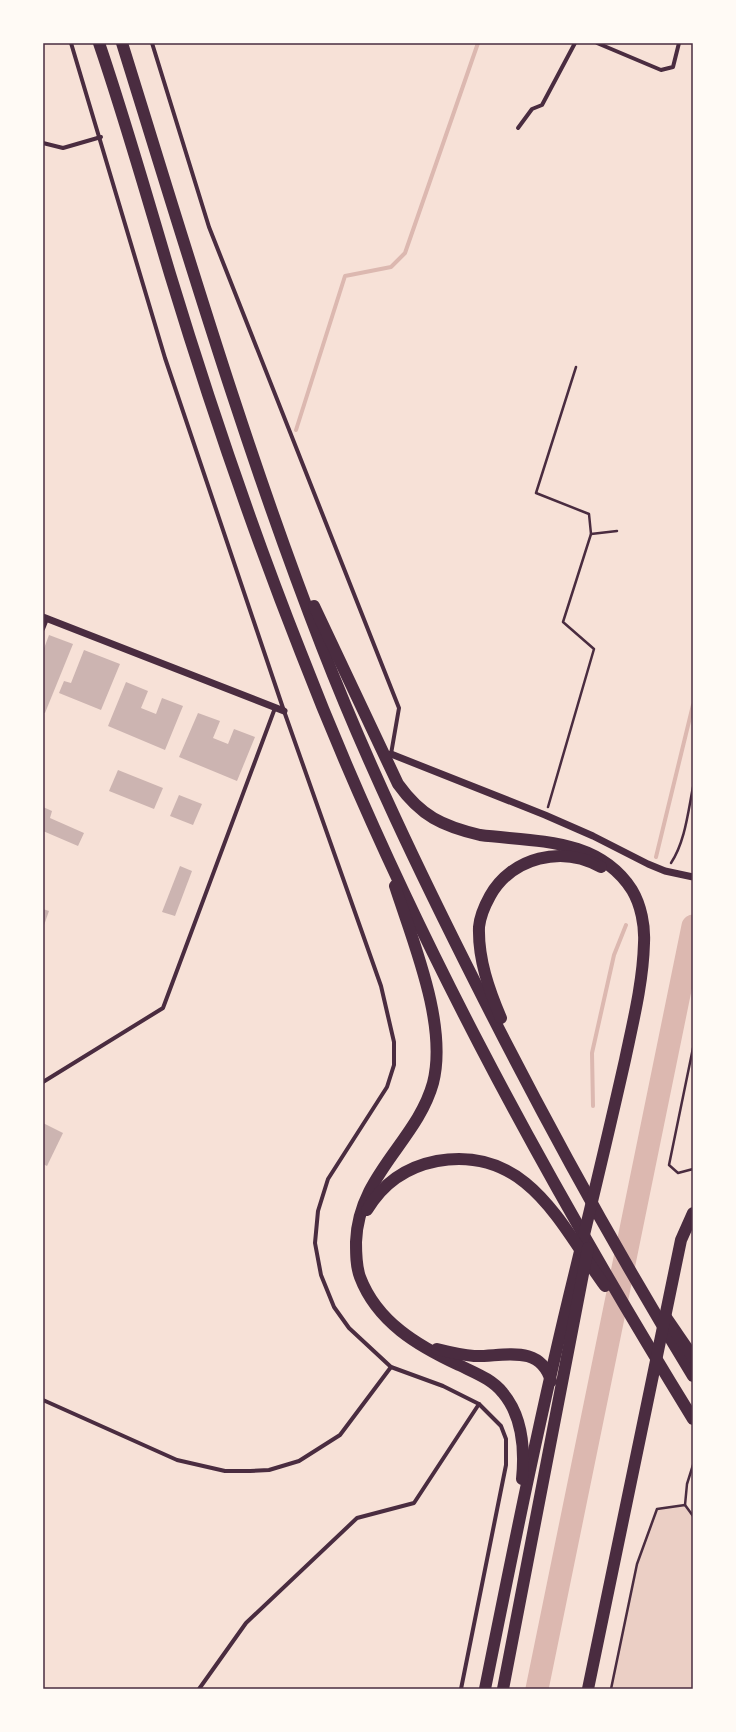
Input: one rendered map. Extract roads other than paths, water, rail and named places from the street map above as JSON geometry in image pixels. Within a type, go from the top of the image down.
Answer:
[{"type":"highway","points":[[99,43],[193,346],[258,537],[302,657],[383,847],[498,1079],[560,1192],[644,1339],[693,1419]]},
{"type":"highway","points":[[122,43],[218,354],[280,534],[322,649],[375,773],[433,900],[536,1103],[613,1241],[693,1376]]},
{"type":"highway","points":[[280,534],[398,784],[418,808],[440,822],[467,832],[480,835],[562,844],[590,853],[604,860],[614,869],[633,892],[643,923],[644,942],[642,968],[608,1135],[503,1689]]},
{"type":"highway","points":[[383,847],[423,977],[434,1019],[437,1052],[433,1084],[426,1100],[415,1120],[371,1188],[362,1209],[356,1238],[357,1262],[360,1276],[374,1302],[400,1332],[417,1343],[486,1377],[504,1393],[514,1410],[521,1428],[523,1450],[523,1472],[516,1534]]},
{"type":"highway","points":[[536,1103],[486,979],[479,926],[486,902],[498,884],[514,870],[535,859],[555,856],[574,858],[596,865],[615,877],[633,892]]},
{"type":"highway","points":[[485,1689],[516,1534],[550,1377],[608,1135]]},
{"type":"highway","points":[[356,1238],[361,1223],[371,1204],[382,1189],[404,1171],[417,1166],[443,1160],[474,1161],[493,1165],[509,1172],[535,1190],[555,1213],[592,1268],[644,1339]]},
{"type":"highway","points":[[588,1689],[676,1262],[681,1240],[693,1213]]},
{"type":"highway","points":[[613,1241],[693,1356]]},
{"type":"highway","points":[[417,1343],[461,1355],[475,1356],[522,1354],[536,1361],[544,1368],[550,1377],[554,1397],[533,1537]]},
{"type":"street","points":[[72,43],[165,358],[284,711],[381,986],[394,1042],[394,1065],[387,1087],[328,1179],[318,1211],[315,1243],[321,1275],[334,1307],[349,1328],[391,1367],[443,1386],[479,1404],[501,1426],[506,1439],[506,1466],[460,1689]]},
{"type":"street","points":[[152,43],[208,227],[399,708],[391,754],[545,815],[665,871],[693,877]]},
{"type":"street","points":[[518,128],[532,109],[542,105],[575,43]]},
{"type":"street","points":[[597,43],[661,70],[673,67],[679,43]]},
{"type":"street","points":[[43,143],[64,148],[100,137]]},
{"type":"street","points":[[43,629],[45,618],[284,711]]},
{"type":"street","points":[[43,1082],[163,1008],[274,708]]},
{"type":"street","points":[[43,1400],[178,1460],[225,1471],[250,1472],[269,1470],[299,1461],[340,1435],[391,1367]]},
{"type":"street","points":[[199,1689],[246,1623],[357,1518],[414,1503],[479,1404]]},
{"type":"waterway","points":[[296,430],[345,276],[391,267],[405,253],[478,43]]},
{"type":"waterway","points":[[656,857],[693,705]]},
{"type":"waterway","points":[[593,1106],[592,1053],[614,955],[626,925]]},
{"type":"waterway","points":[[537,1689],[693,926]]}]
